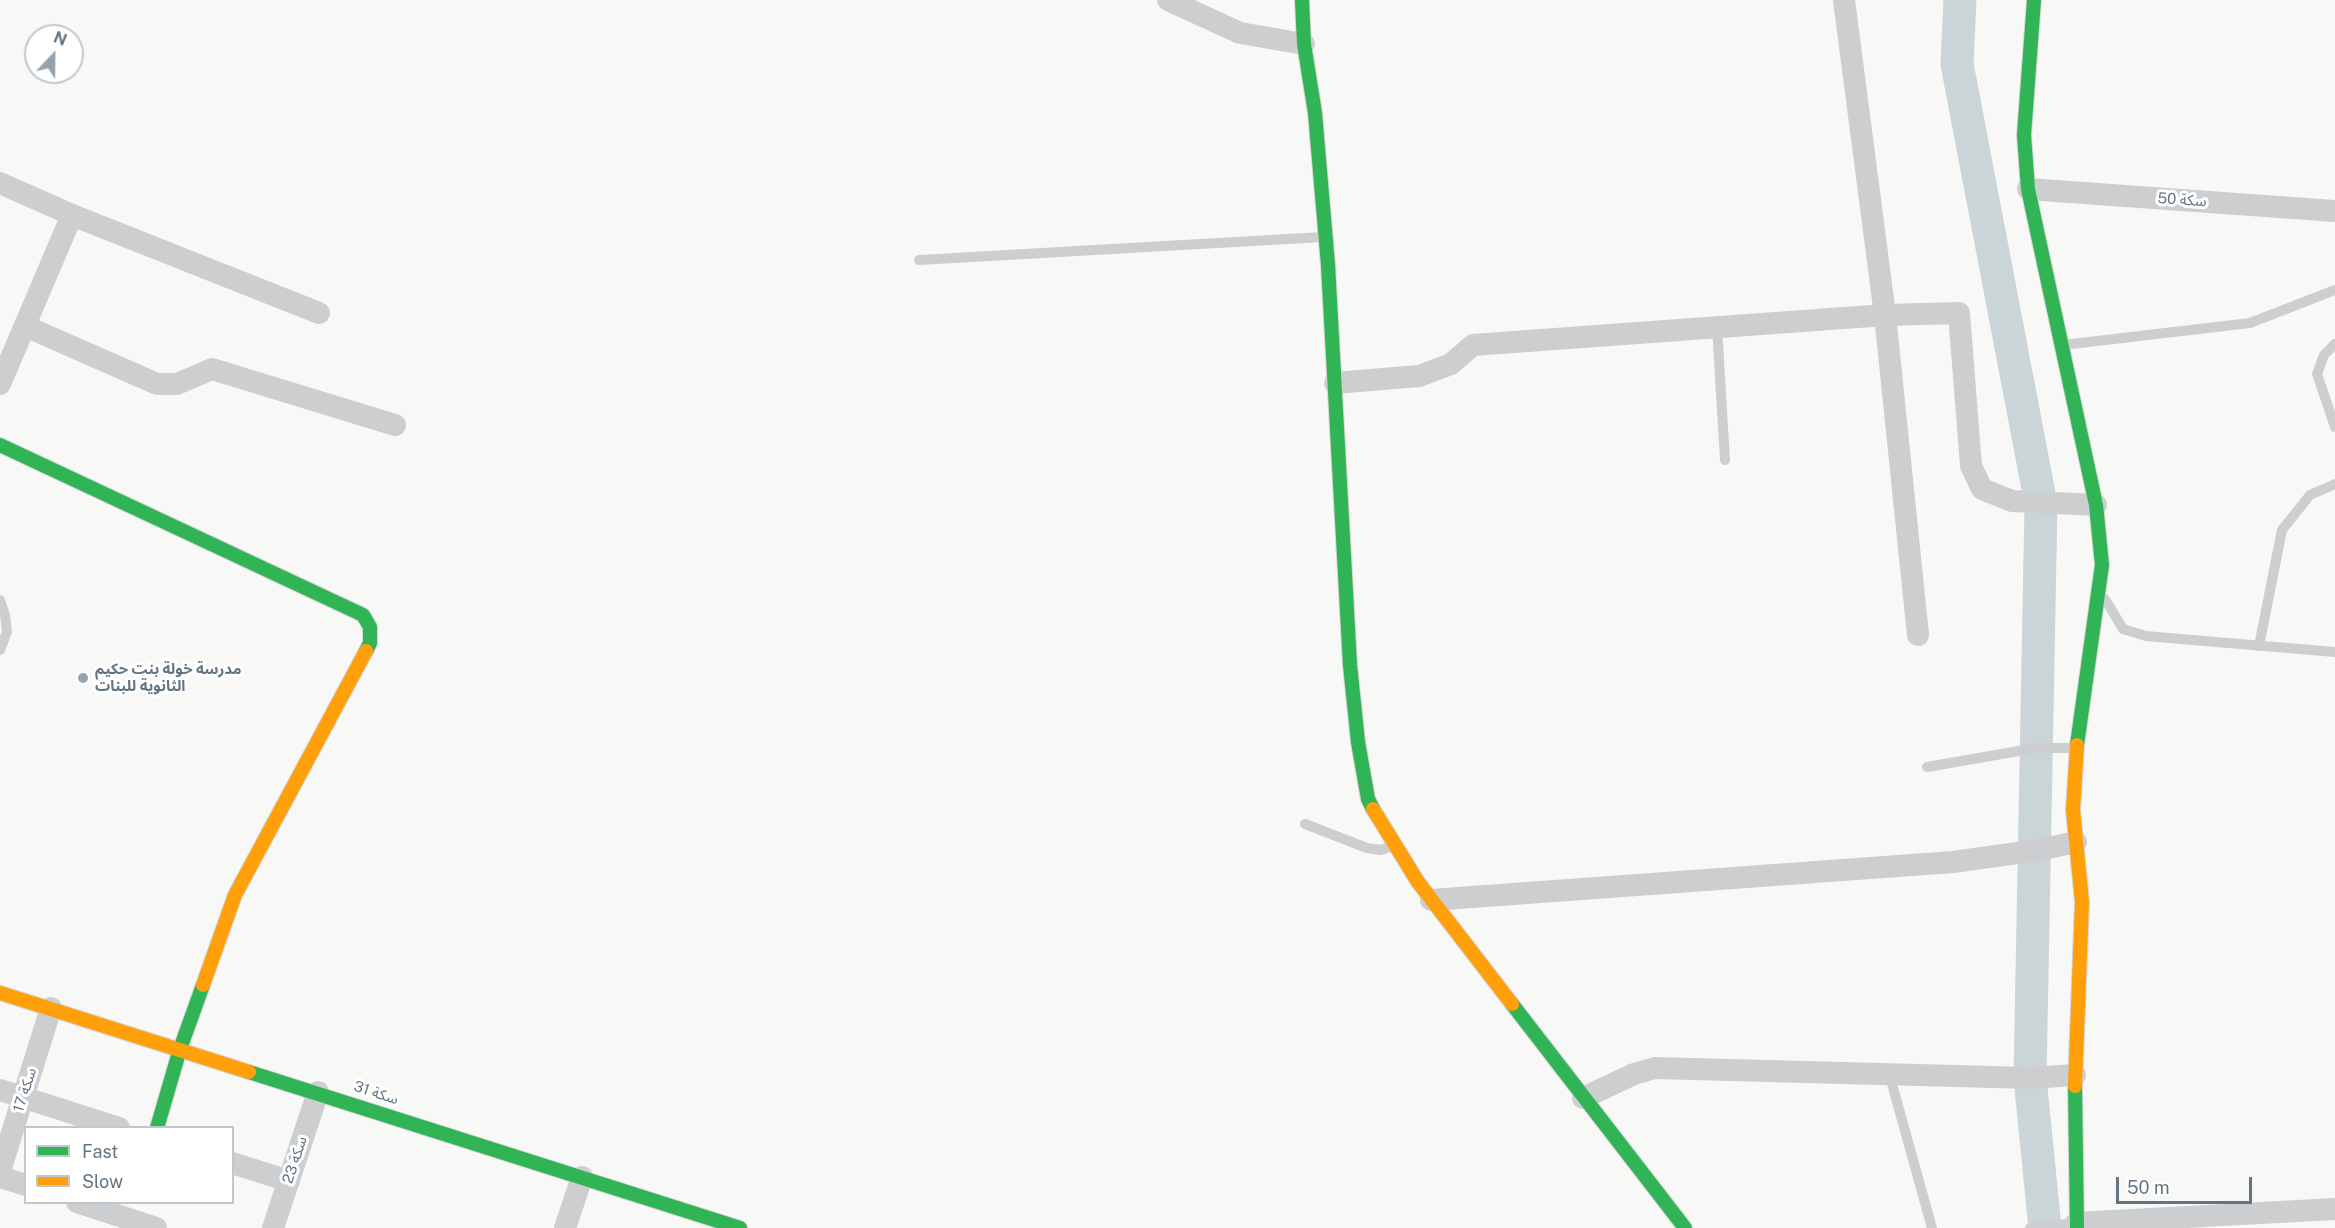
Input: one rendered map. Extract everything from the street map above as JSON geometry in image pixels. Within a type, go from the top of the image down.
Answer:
[{"type":"street","points":[[1168,0],[1240,33],[1304,44]]},
{"type":"street","points":[[1302,0],[1304,44],[1315,113],[1326,237],[1350,665],[1358,742],[1368,800],[1393,845],[1431,900],[1685,1228]]},
{"type":"street","points":[[1844,0],[1885,315],[1918,635]]},
{"type":"street","points":[[2034,0],[2024,135],[2028,189],[2096,505],[2102,565],[2077,747],[2073,810],[2082,911],[2075,1075],[2077,1225],[2335,1209]]},
{"type":"street","points":[[0,183],[72,215],[319,313]]},
{"type":"street","name":"سكة 50","points":[[2028,189],[2335,211]]},
{"type":"street","points":[[0,384],[72,215]]},
{"type":"street","points":[[1335,383],[1419,376],[1451,364],[1473,345],[1885,315],[1959,313],[1971,466],[1982,489],[2012,501],[2096,505]]},
{"type":"street","points":[[25,326],[157,384],[177,384],[212,369],[395,425]]},
{"type":"street","points":[[0,445],[363,615],[369,627],[370,643],[236,896],[180,1049],[158,1126]]},
{"type":"street","points":[[1431,900],[1953,862],[2039,850],[2076,842]]},
{"type":"street","name":"سكة 31","points":[[0,993],[582,1177],[710,1223],[740,1228]]},
{"type":"street","name":"سكة 17","points":[[0,1171],[51,1008]]},
{"type":"street","points":[[1583,1098],[1635,1074],[1655,1068],[2030,1078],[2075,1075]]},
{"type":"street","points":[[0,1090],[112,1126]]},
{"type":"street","name":"سكة 23","points":[[273,1228],[318,1092]]},
{"type":"street","points":[[234,1164],[289,1181]]},
{"type":"street","points":[[0,1177],[24,1184]]},
{"type":"street","points":[[565,1228],[582,1177]]},
{"type":"street","points":[[81,1204],[131,1217],[156,1228]]},
{"type":"lane","points":[[919,260],[1326,237]]},
{"type":"lane","points":[[2060,346],[2250,323],[2335,290]]},
{"type":"lane","points":[[1716,327],[1725,460]]},
{"type":"lane","points":[[2335,344],[2324,355],[2317,374],[2335,427]]},
{"type":"lane","points":[[2259,646],[2282,530],[2310,495],[2335,484]]},
{"type":"lane","points":[[2099,589],[2123,629],[2146,636],[2335,652]]},
{"type":"lane","points":[[0,600],[7,632],[0,650]]},
{"type":"lane","points":[[1927,767],[2036,748],[2077,747]]},
{"type":"lane","points":[[1305,824],[1367,848],[1381,850],[1393,845]]},
{"type":"lane","points":[[1889,1073],[1932,1228]]},
{"type":"lane","points":[[2030,1228],[2077,1225]]},
{"type":"waterway","points":[[1960,0],[1957,64],[2041,504],[2030,1078],[2045,1228]]},
{"type":"traffic: fast","points":[[1302,0],[1304,44],[1315,113],[1328,265],[1350,665],[1358,742],[1368,799],[1373,809]]},
{"type":"traffic: fast","points":[[2034,0],[2024,135],[2028,189],[2096,505],[2102,565],[2077,745]]},
{"type":"traffic: fast","points":[[0,445],[363,615],[370,627],[370,643],[366,651]]},
{"type":"traffic: fast","points":[[158,1126],[180,1049],[203,985]]},
{"type":"traffic: fast","points":[[1512,1004],[1685,1228]]},
{"type":"traffic: fast","points":[[249,1072],[740,1228]]},
{"type":"traffic: fast","points":[[2075,1086],[2077,1228]]},
{"type":"traffic: slow","points":[[203,985],[235,895],[366,651]]},
{"type":"traffic: slow","points":[[2075,1086],[2082,902],[2073,810],[2077,745]]},
{"type":"traffic: slow","points":[[1373,809],[1418,882],[1512,1004]]},
{"type":"traffic: slow","points":[[0,993],[249,1072]]},
{"type":"place","name":"مدرسة خولة بنت حكيم الثانوية للبنات","points":[[83,678]]}]
